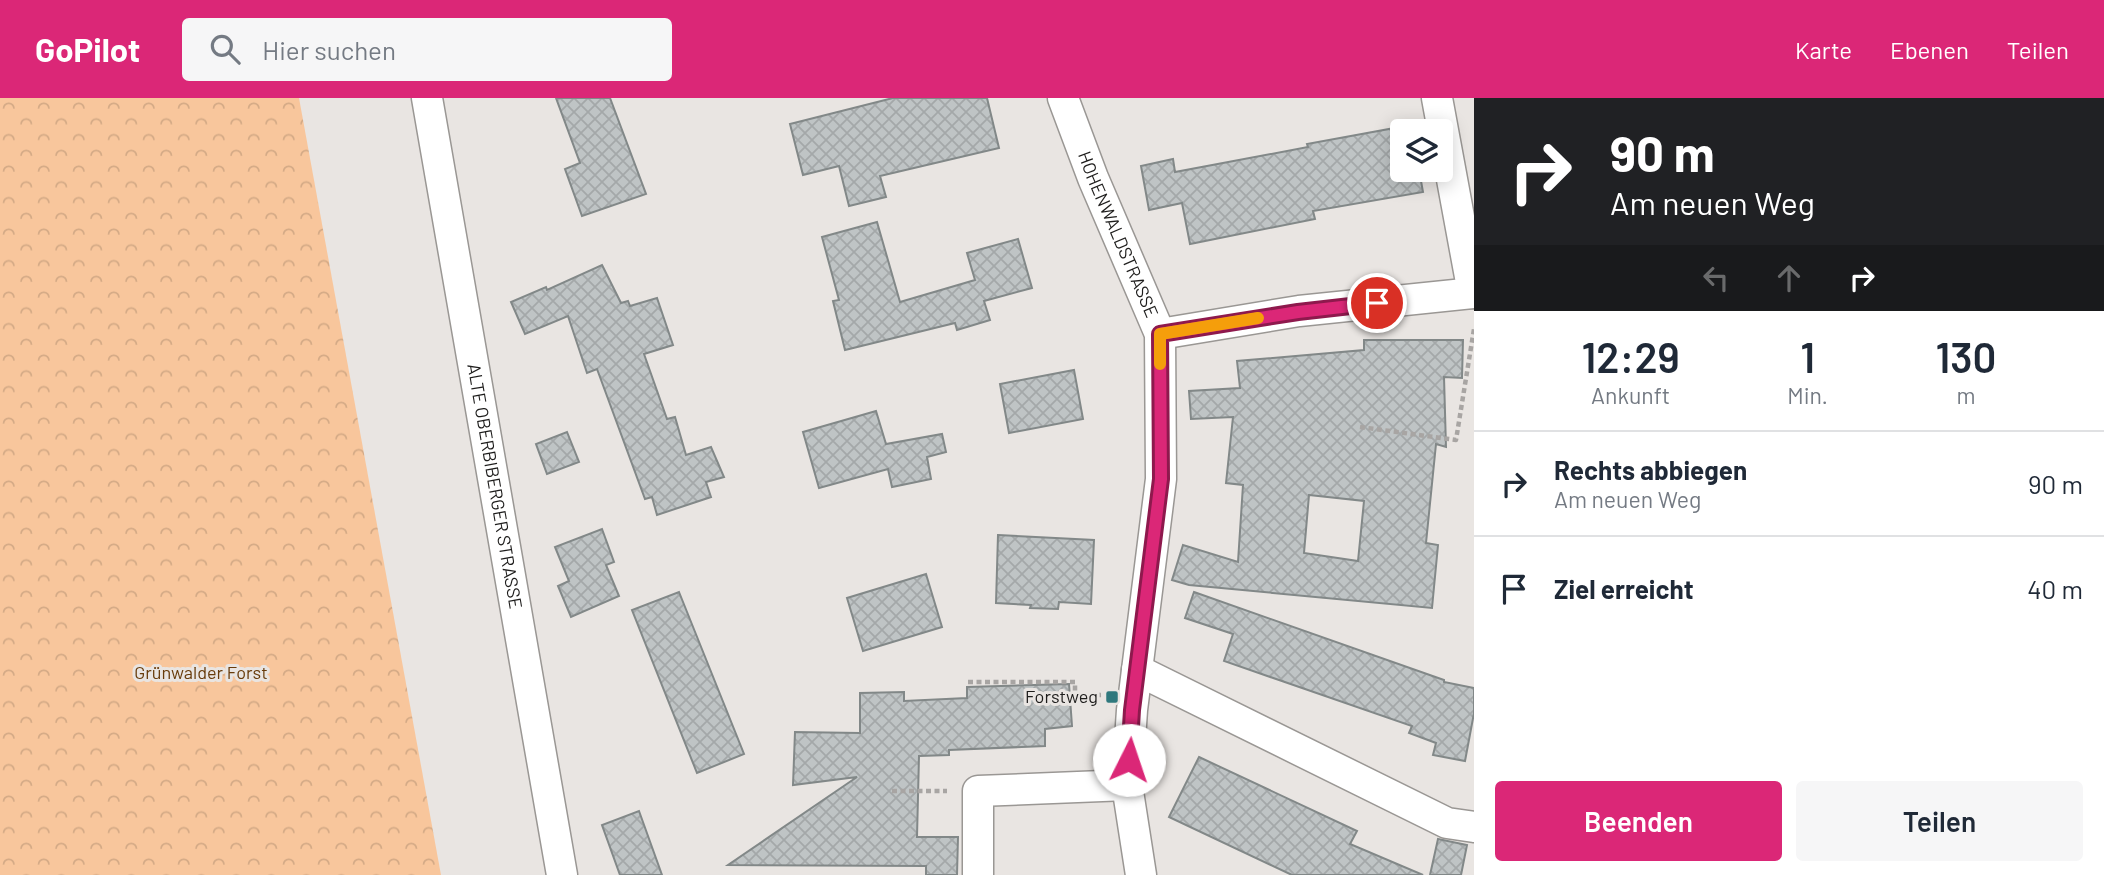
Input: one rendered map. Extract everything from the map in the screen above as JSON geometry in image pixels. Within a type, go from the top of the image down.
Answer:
[{"type":"street","name":"ALTE OBERBIBERGER STRASSE","points":[[427,98],[562,875]]},
{"type":"street","name":"HOHENWALDSTRASSE","points":[[1063,98],[1093,178],[1160,334],[1161,479],[1136,682],[1127,785],[1141,875]]},
{"type":"street","points":[[1160,334],[1298,312],[1473,293],[1437,98]]},
{"type":"street","points":[[1136,682],[1447,823],[1474,827]]},
{"type":"street","points":[[978,875],[978,791],[1127,785]]},
{"type":"path","points":[[1360,427],[1457,440],[1474,329]]},
{"type":"path","points":[[968,682],[1075,682],[1075,696],[1136,682]]},
{"type":"path","points":[[892,791],[978,791]]},
{"type":"green space","name":"Grünwalder Forst","points":[[0,98],[299,98],[441,875],[0,875]]},
{"type":"building","points":[[556,98],[610,98],[646,194],[582,216],[565,169],[580,163]]},
{"type":"building","points":[[893,98],[987,98],[999,148],[880,176],[886,197],[849,206],[839,166],[803,175],[790,124]]},
{"type":"building","points":[[1390,129],[1390,182],[1421,182],[1423,192],[1313,211],[1315,219],[1190,244],[1182,203],[1149,210],[1141,166],[1173,159],[1175,172],[1308,147],[1307,144]]},
{"type":"building","points":[[877,222],[900,302],[975,280],[967,253],[1018,239],[1032,288],[984,301],[990,320],[957,330],[955,323],[845,350],[833,301],[839,300],[822,237]]},
{"type":"building","points":[[602,265],[621,303],[628,301],[630,306],[657,298],[673,345],[644,354],[667,419],[675,417],[686,455],[711,447],[724,477],[706,482],[711,497],[657,515],[652,497],[645,499],[597,369],[587,373],[568,316],[525,334],[511,302],[546,287],[547,290]]},
{"type":"building","points":[[1364,340],[1463,340],[1462,378],[1444,377],[1446,447],[1436,444],[1426,543],[1438,545],[1432,608],[1189,585],[1172,580],[1183,545],[1238,562],[1243,485],[1226,483],[1233,417],[1191,419],[1189,391],[1240,388],[1237,361],[1364,350]],"holes":[[[1309,495],[1364,501],[1358,561],[1304,553]]]},
{"type":"building","points":[[1074,370],[1083,419],[1009,433],[1000,384]]},
{"type":"building","points":[[876,411],[886,444],[942,434],[946,452],[927,457],[931,479],[892,487],[888,469],[819,488],[803,432]]},
{"type":"building","points":[[567,432],[579,462],[547,474],[536,444]]},
{"type":"building","points":[[602,529],[614,562],[606,565],[619,596],[571,617],[558,586],[569,581],[555,547]]},
{"type":"building","points":[[998,535],[1094,540],[1091,604],[1059,602],[1058,609],[996,603]]},
{"type":"building","points":[[926,574],[942,627],[863,651],[847,598]]},
{"type":"building","points":[[679,592],[744,754],[697,773],[632,610]]},
{"type":"building","points":[[1194,592],[1444,682],[1474,688],[1474,713],[1465,761],[1433,755],[1436,743],[1409,733],[1412,726],[1224,661],[1233,634],[1185,618]]},
{"type":"building","points":[[1069,684],[1072,726],[1045,729],[1045,746],[949,750],[949,755],[919,756],[917,837],[958,837],[957,875],[926,875],[926,866],[728,865],[857,777],[793,785],[795,732],[860,733],[860,693],[904,692],[904,701],[967,698],[967,687]]},
{"type":"building","points":[[1199,757],[1357,831],[1350,844],[1423,875],[1292,875],[1169,817]]},
{"type":"building","points":[[639,811],[662,875],[620,875],[602,825]]},
{"type":"building","points":[[1438,839],[1467,845],[1461,875],[1430,875]]},
{"type":"slow traffic","points":[[1160,364],[1160,334],[1258,318]]},
{"type":"place","name":"Forstweg","points":[[1112,697]]},
{"type":"route","points":[[1129,760],[1132,710],[1161,479],[1160,334],[1298,312],[1377,303]]}]
